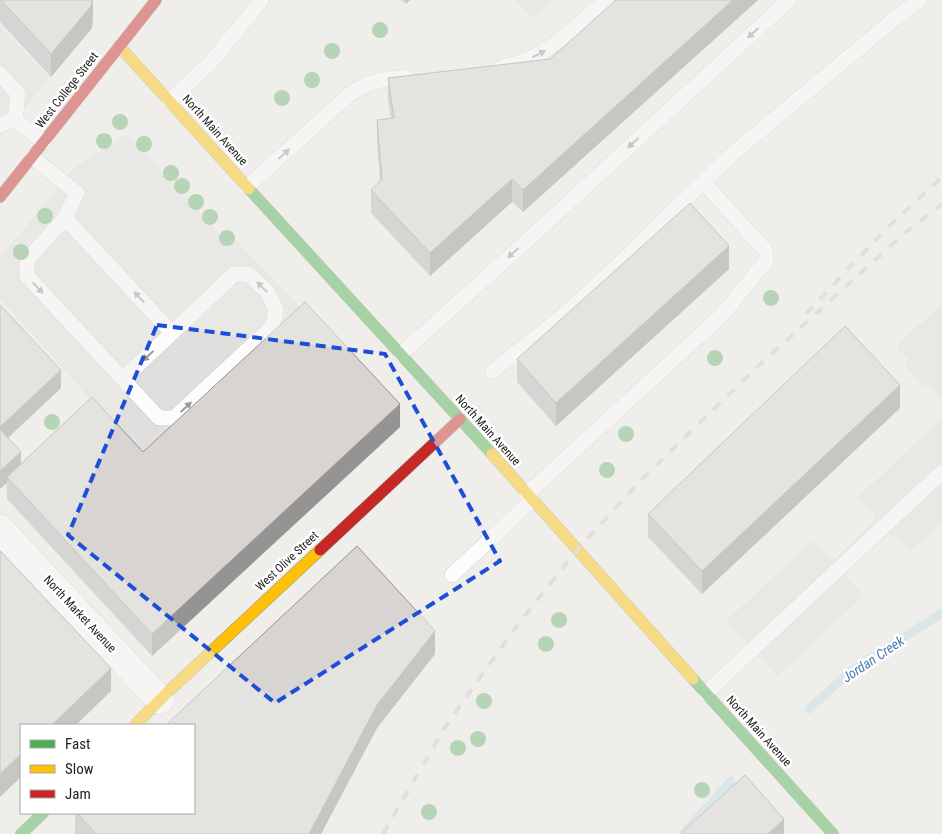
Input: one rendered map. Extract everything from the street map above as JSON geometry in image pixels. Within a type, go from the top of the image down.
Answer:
[{"type":"street","name":"West College Street","points":[[0,197],[156,0]]},
{"type":"street","name":"North Main Avenue","points":[[120,46],[460,419],[833,834]]},
{"type":"street","name":"West Olive Street","points":[[136,724],[460,419]]},
{"type":"street","name":"North Market Avenue","points":[[0,528],[160,700]]},
{"type":"street","points":[[27,832],[42,814]]},
{"type":"lane","points":[[169,101],[210,63],[262,0]]},
{"type":"lane","points":[[486,70],[520,63],[547,50],[606,0]]},
{"type":"lane","points":[[401,354],[537,232],[789,0]]},
{"type":"lane","points":[[493,371],[596,286],[732,155],[884,27],[919,0]]},
{"type":"lane","points":[[0,74],[18,94],[15,119]]},
{"type":"lane","points":[[248,186],[350,94],[365,84],[382,80],[422,76]]},
{"type":"lane","points":[[15,119],[44,142]]},
{"type":"lane","points":[[0,125],[15,119]]},
{"type":"lane","points":[[32,157],[77,193],[65,218],[27,260],[27,276],[159,418],[174,418],[273,326],[276,310],[266,291],[248,274],[234,274],[123,379]]},
{"type":"lane","points":[[452,575],[529,497],[723,314],[766,261],[766,251],[704,182]]},
{"type":"lane","points":[[65,218],[172,333]]},
{"type":"lane","points":[[706,693],[942,472]]},
{"type":"highlighted area","points":[[157,325],[385,354],[500,561],[275,703],[68,535]]},
{"type":"shaded area","points":[[514,0],[552,0],[532,18]]},
{"type":"shaded area","points":[[0,26],[49,78],[0,139]]},
{"type":"shaded area","points":[[128,134],[224,240],[235,239],[304,311],[145,461],[0,298],[0,258],[74,168]]},
{"type":"shaded area","points":[[942,303],[942,399],[928,385],[924,387],[905,367],[908,360],[896,347]]},
{"type":"shaded area","points":[[942,418],[942,522],[910,552],[896,537],[887,535],[848,571],[847,577],[864,595],[778,676],[726,621],[813,540],[830,558],[836,558],[875,520],[874,514],[858,497]]},
{"type":"building","points":[[1,0],[92,0],[92,5],[51,54]]},
{"type":"building","points":[[616,0],[733,0],[523,190],[512,179],[430,253],[371,190],[382,179],[377,120],[394,118],[388,78],[550,59]]},
{"type":"building","points":[[690,203],[729,246],[556,403],[517,359]]},
{"type":"building","points":[[305,302],[400,404],[152,634],[7,477],[92,397],[143,452]]},
{"type":"building","points":[[0,305],[61,370],[0,427]]},
{"type":"building","points":[[845,326],[900,385],[702,571],[648,514]]},
{"type":"building","points":[[0,429],[21,452],[0,471]]},
{"type":"building","points":[[357,546],[435,631],[377,705],[309,834],[96,834],[78,814],[195,814],[195,724],[167,724]]},
{"type":"building","points":[[0,551],[111,668],[53,724],[20,724],[20,755],[0,774]]},
{"type":"building","points":[[745,775],[784,819],[768,834],[684,834],[682,832]]},
{"type":"waterway","name":"Jordan Creek","points":[[809,709],[851,671],[942,613]]},
{"type":"waterway","name":"Jordan Creek","points":[[683,834],[731,781]]},
{"type":"railway","points":[[806,314],[882,233],[942,177]]},
{"type":"railway","points":[[383,834],[445,727],[516,627],[577,550],[643,478],[755,369],[906,232],[942,204]]},
{"type":"traffic: fast","points":[[249,189],[492,454]]},
{"type":"traffic: fast","points":[[693,679],[833,834]]},
{"type":"traffic: fast","points":[[21,834],[42,814]]},
{"type":"traffic: slow","points":[[119,46],[249,189]]},
{"type":"traffic: slow","points":[[492,454],[693,679]]},
{"type":"traffic: slow","points":[[136,724],[320,550]]},
{"type":"traffic: jam","points":[[0,197],[156,0]]},
{"type":"traffic: jam","points":[[320,550],[460,419]]}]
